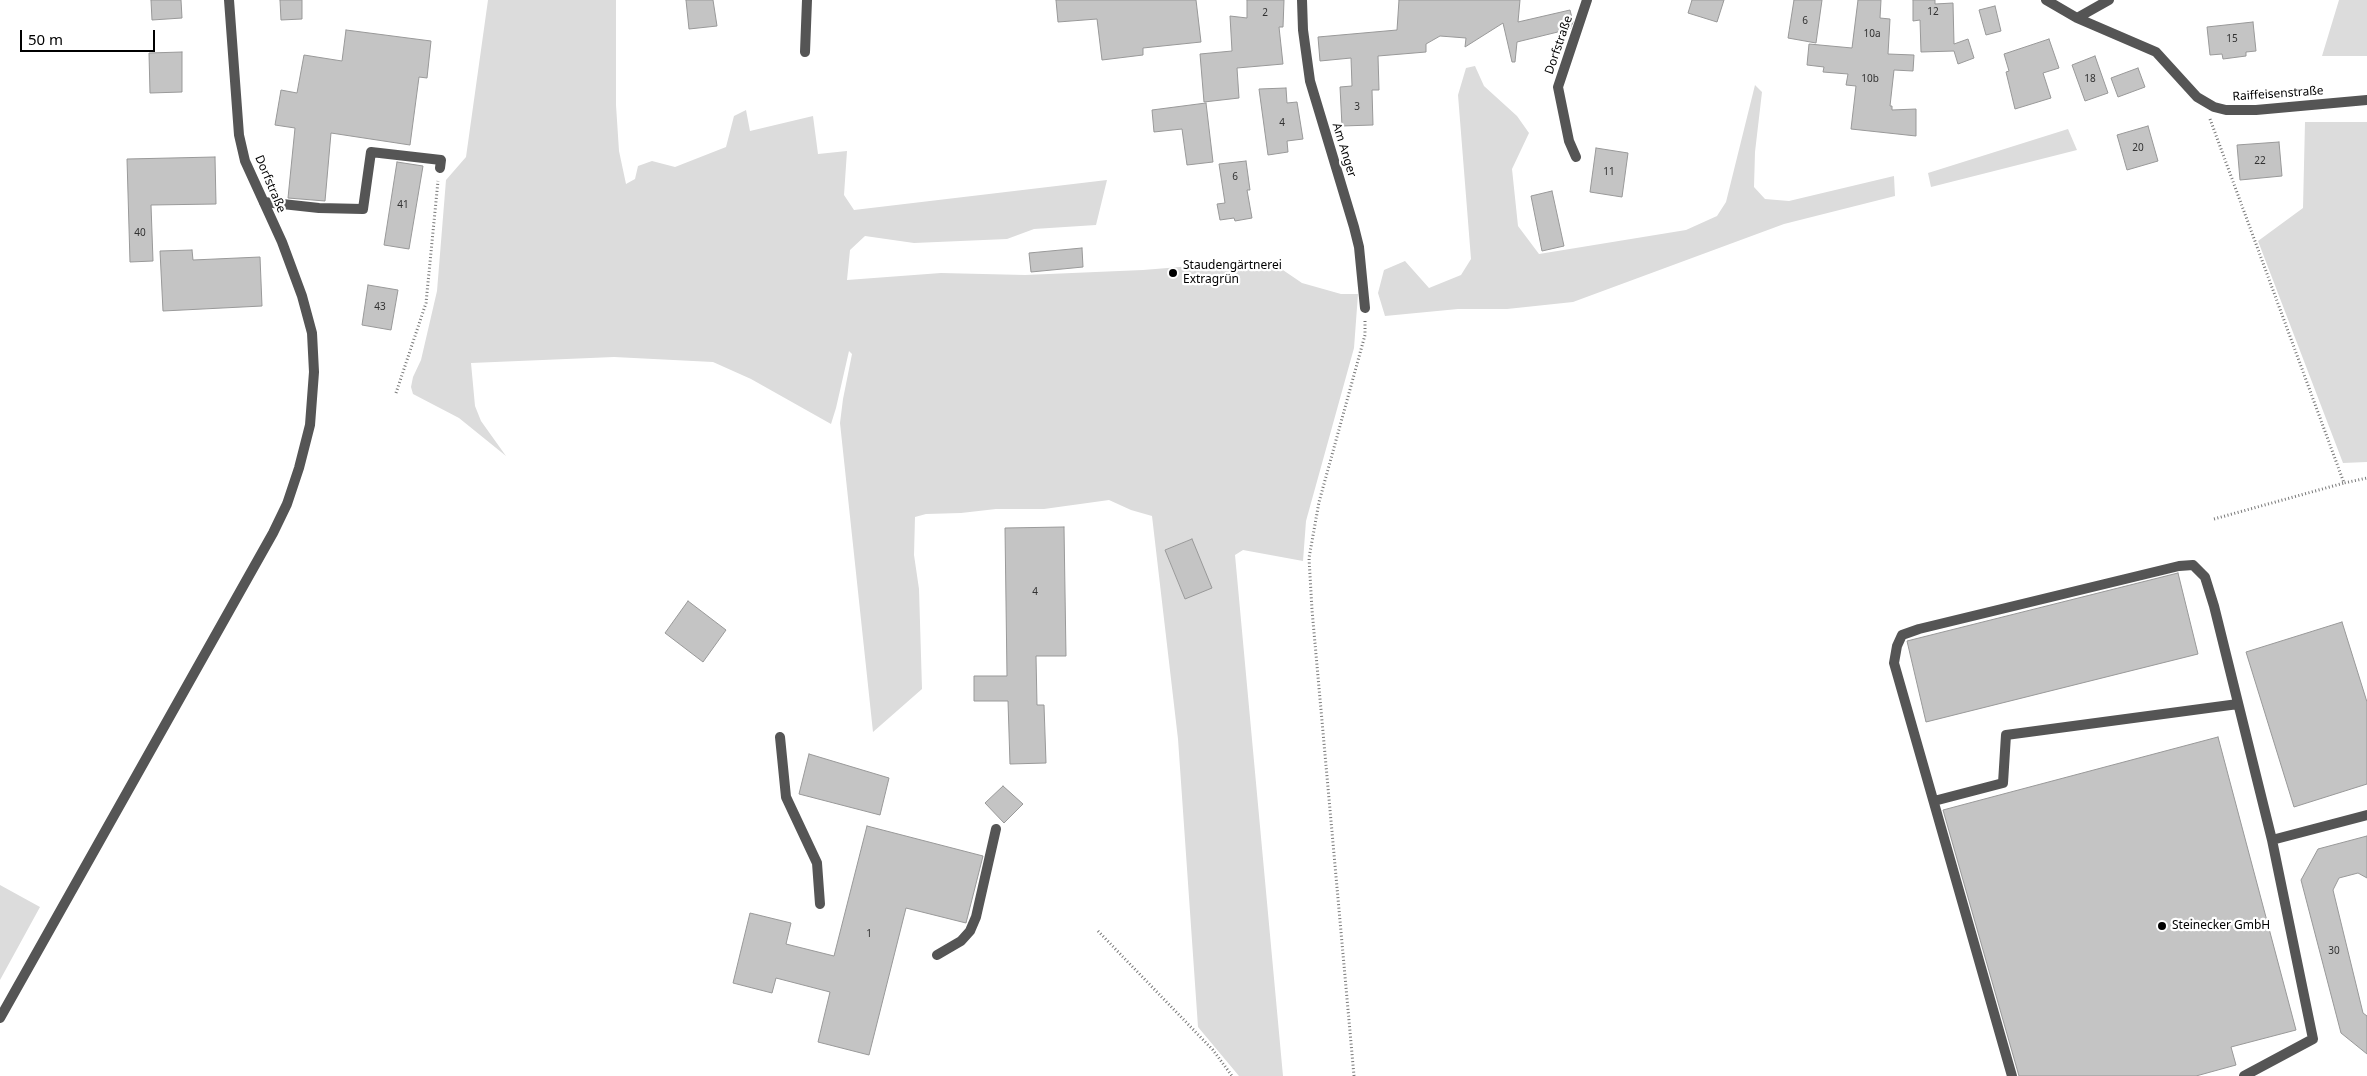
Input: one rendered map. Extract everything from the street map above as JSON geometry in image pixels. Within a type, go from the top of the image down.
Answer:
[{"type":"street","name":"Dorfstraße","points":[[0,1018],[273,533],[293,486],[310,425],[314,372],[312,333],[282,242],[245,161],[239,134],[229,0]]},
{"type":"street","points":[[805,52],[808,0]]},
{"type":"street","name":"Am Anger","points":[[1302,0],[1303,30],[1310,81],[1359,247],[1365,308]]},
{"type":"street","name":"Dorfstraße","points":[[1576,157],[1569,142],[1558,87],[1587,0]]},
{"type":"street","name":"Raiffeisenstraße","points":[[2046,0],[2077,18],[2156,52],[2204,102],[2226,110],[2256,110],[2367,100]]},
{"type":"street","points":[[2077,18],[2109,0]]},
{"type":"street","points":[[264,202],[319,208],[363,210],[371,152],[441,160],[440,168]]},
{"type":"street","points":[[2012,1076],[1894,663],[1897,646],[1902,635],[1919,629],[2179,566],[2193,565],[2205,577],[2238,704],[2272,840],[2313,1039],[2244,1076]]},
{"type":"street","points":[[1934,801],[2003,783],[2006,735],[2238,704]]},
{"type":"street","points":[[780,737],[786,797],[817,863],[820,904]]},
{"type":"street","points":[[2272,840],[2367,815]]},
{"type":"street","points":[[937,954],[962,941],[970,931],[976,917],[996,829]]},
{"type":"path","points":[[2204,102],[2344,483]]},
{"type":"path","points":[[396,392],[426,303],[440,168]]},
{"type":"path","points":[[1354,1076],[1312,610],[1309,558],[1319,502],[1365,336],[1365,308]]},
{"type":"path","points":[[2214,519],[2367,478]]},
{"type":"path","points":[[1098,931],[1213,1050],[1232,1076]]},
{"type":"shaded area","points":[[488,0],[616,0],[616,105],[619,151],[626,184],[635,179],[638,166],[652,161],[675,167],[726,147],[734,116],[746,110],[750,131],[813,116],[818,154],[847,151],[844,195],[854,210],[1107,180],[1096,225],[1034,229],[1007,239],[914,243],[865,236],[850,250],[847,280],[941,273],[1025,275],[1143,270],[1241,262],[1277,266],[1302,283],[1341,294],[1358,294],[1354,348],[1306,521],[1303,561],[1243,550],[1235,555],[1283,1076],[1239,1076],[1198,1027],[1178,739],[1152,516],[1131,510],[1109,500],[1044,509],[996,509],[926,514],[915,517],[914,555],[919,589],[922,689],[873,732],[840,423],[852,354],[849,351],[831,424],[751,379],[713,362],[614,357],[471,363],[475,406],[481,421],[506,456],[459,418],[413,394],[411,387],[413,377],[421,360],[437,291],[446,180],[466,157]],"holes":[[[1192,539],[1185,599],[1165,550]]]},
{"type":"shaded area","points":[[2339,0],[2367,0],[2367,56],[2322,56]]},
{"type":"shaded area","points":[[1475,66],[1484,86],[1517,116],[1529,133],[1512,169],[1518,226],[1539,254],[1686,230],[1717,216],[1726,202],[1755,85],[1762,92],[1755,152],[1754,187],[1765,199],[1789,201],[1894,176],[1895,196],[1784,224],[1573,302],[1507,309],[1458,309],[1385,316],[1378,293],[1384,270],[1405,261],[1429,288],[1461,275],[1471,259],[1458,95],[1466,68]]},
{"type":"shaded area","points":[[2305,122],[2367,122],[2367,462],[2343,463],[2258,241],[2303,208]]},
{"type":"shaded area","points":[[2068,129],[2077,150],[1931,187],[1928,173]]},
{"type":"shaded area","points":[[0,885],[40,907],[0,980]]},
{"type":"building","points":[[151,0],[181,0],[182,18],[152,20]]},
{"type":"building","points":[[280,0],[302,0],[302,19],[281,20]]},
{"type":"building","points":[[686,0],[713,0],[717,26],[689,29]]},
{"type":"building","points":[[1056,0],[1196,0],[1201,42],[1143,48],[1143,55],[1102,60],[1097,19],[1058,22]]},
{"type":"building","points":[[1247,0],[1284,0],[1283,27],[1279,27],[1283,64],[1237,68],[1239,98],[1204,102],[1200,54],[1232,51],[1230,16],[1247,18]]},
{"type":"building","points":[[1399,0],[1520,0],[1518,22],[1570,10],[1573,22],[1570,29],[1517,42],[1515,62],[1512,62],[1503,23],[1465,47],[1466,38],[1440,36],[1426,44],[1426,52],[1378,56],[1379,90],[1372,90],[1373,125],[1342,126],[1340,87],[1352,86],[1351,58],[1320,61],[1318,37],[1397,30]]},
{"type":"building","points":[[1692,0],[1724,0],[1717,22],[1688,13]]},
{"type":"building","points":[[1794,0],[1822,0],[1816,43],[1788,38]]},
{"type":"building","points":[[1858,0],[1881,0],[1880,18],[1890,19],[1888,54],[1914,55],[1913,71],[1894,70],[1890,106],[1892,106],[1892,110],[1916,109],[1916,136],[1851,129],[1856,86],[1846,85],[1848,74],[1823,72],[1824,67],[1807,65],[1809,44],[1852,48]]},
{"type":"building","points":[[1913,0],[1935,0],[1935,4],[1953,3],[1954,44],[1968,39],[1974,58],[1958,64],[1954,51],[1921,52],[1920,20],[1913,21]]},
{"type":"building","points":[[1995,6],[2001,31],[1986,35],[1979,10]]},
{"type":"building","points":[[2253,22],[2256,51],[2246,52],[2246,56],[2223,59],[2222,54],[2210,55],[2207,27]]},
{"type":"building","points":[[346,30],[431,41],[427,78],[419,77],[410,145],[331,133],[325,201],[288,198],[295,128],[275,125],[281,90],[297,93],[304,55],[342,61]]},
{"type":"building","points":[[2049,39],[2059,68],[2043,73],[2051,98],[2015,109],[2006,72],[2009,71],[2004,54]]},
{"type":"building","points":[[182,52],[182,92],[150,93],[149,53]]},
{"type":"building","points":[[2095,56],[2108,93],[2085,101],[2072,65]]},
{"type":"building","points":[[2138,68],[2145,87],[2118,97],[2111,78]]},
{"type":"building","points":[[1286,88],[1287,103],[1297,102],[1303,139],[1287,141],[1288,152],[1268,155],[1259,89]]},
{"type":"building","points":[[1206,103],[1213,162],[1187,165],[1182,129],[1154,132],[1152,110]]},
{"type":"building","points":[[2148,126],[2158,161],[2127,170],[2117,135]]},
{"type":"building","points":[[2279,142],[2282,176],[2240,180],[2237,145]]},
{"type":"building","points":[[1596,148],[1628,153],[1622,197],[1590,192]]},
{"type":"building","points":[[215,157],[216,204],[151,205],[153,261],[130,262],[127,159]]},
{"type":"building","points":[[1246,161],[1250,190],[1247,190],[1252,218],[1235,221],[1234,218],[1220,220],[1217,204],[1225,203],[1219,164]]},
{"type":"building","points":[[397,162],[423,166],[409,249],[384,245]]},
{"type":"building","points":[[1552,191],[1564,246],[1542,251],[1531,196]]},
{"type":"building","points":[[1082,248],[1083,267],[1031,272],[1029,253]]},
{"type":"building","points":[[192,250],[193,260],[260,257],[262,306],[163,311],[160,251]]},
{"type":"building","points":[[368,285],[398,290],[391,330],[362,325]]},
{"type":"building","points":[[1064,527],[1066,656],[1036,656],[1037,705],[1044,705],[1046,763],[1010,764],[1008,701],[974,701],[974,676],[1007,676],[1005,528]]},
{"type":"building","points":[[1192,539],[1212,588],[1185,599],[1165,550]]},
{"type":"building","points":[[2178,573],[2198,654],[1926,722],[1907,641]]},
{"type":"building","points":[[688,601],[726,630],[703,662],[665,633]]},
{"type":"building","points":[[2342,622],[2367,702],[2367,784],[2294,807],[2246,652]]},
{"type":"building","points":[[2218,737],[2296,1030],[2231,1047],[2236,1065],[2196,1076],[2019,1076],[1943,810]]},
{"type":"building","points":[[809,754],[889,778],[880,815],[799,794]]},
{"type":"building","points":[[1003,786],[1023,804],[1004,823],[985,803]]},
{"type":"building","points":[[867,826],[983,856],[966,923],[906,908],[869,1055],[818,1042],[830,992],[776,978],[772,993],[733,983],[750,913],[791,923],[786,944],[834,956]]},
{"type":"building","points":[[2367,836],[2367,878],[2358,873],[2339,878],[2333,890],[2363,1013],[2367,1016],[2367,1054],[2341,1033],[2301,880],[2318,849]]},
{"type":"place","name":"Staudengärtnerei Extragrün","points":[[1173,273]]},
{"type":"place","name":"Steinecker GmbH","points":[[2162,926]]}]
